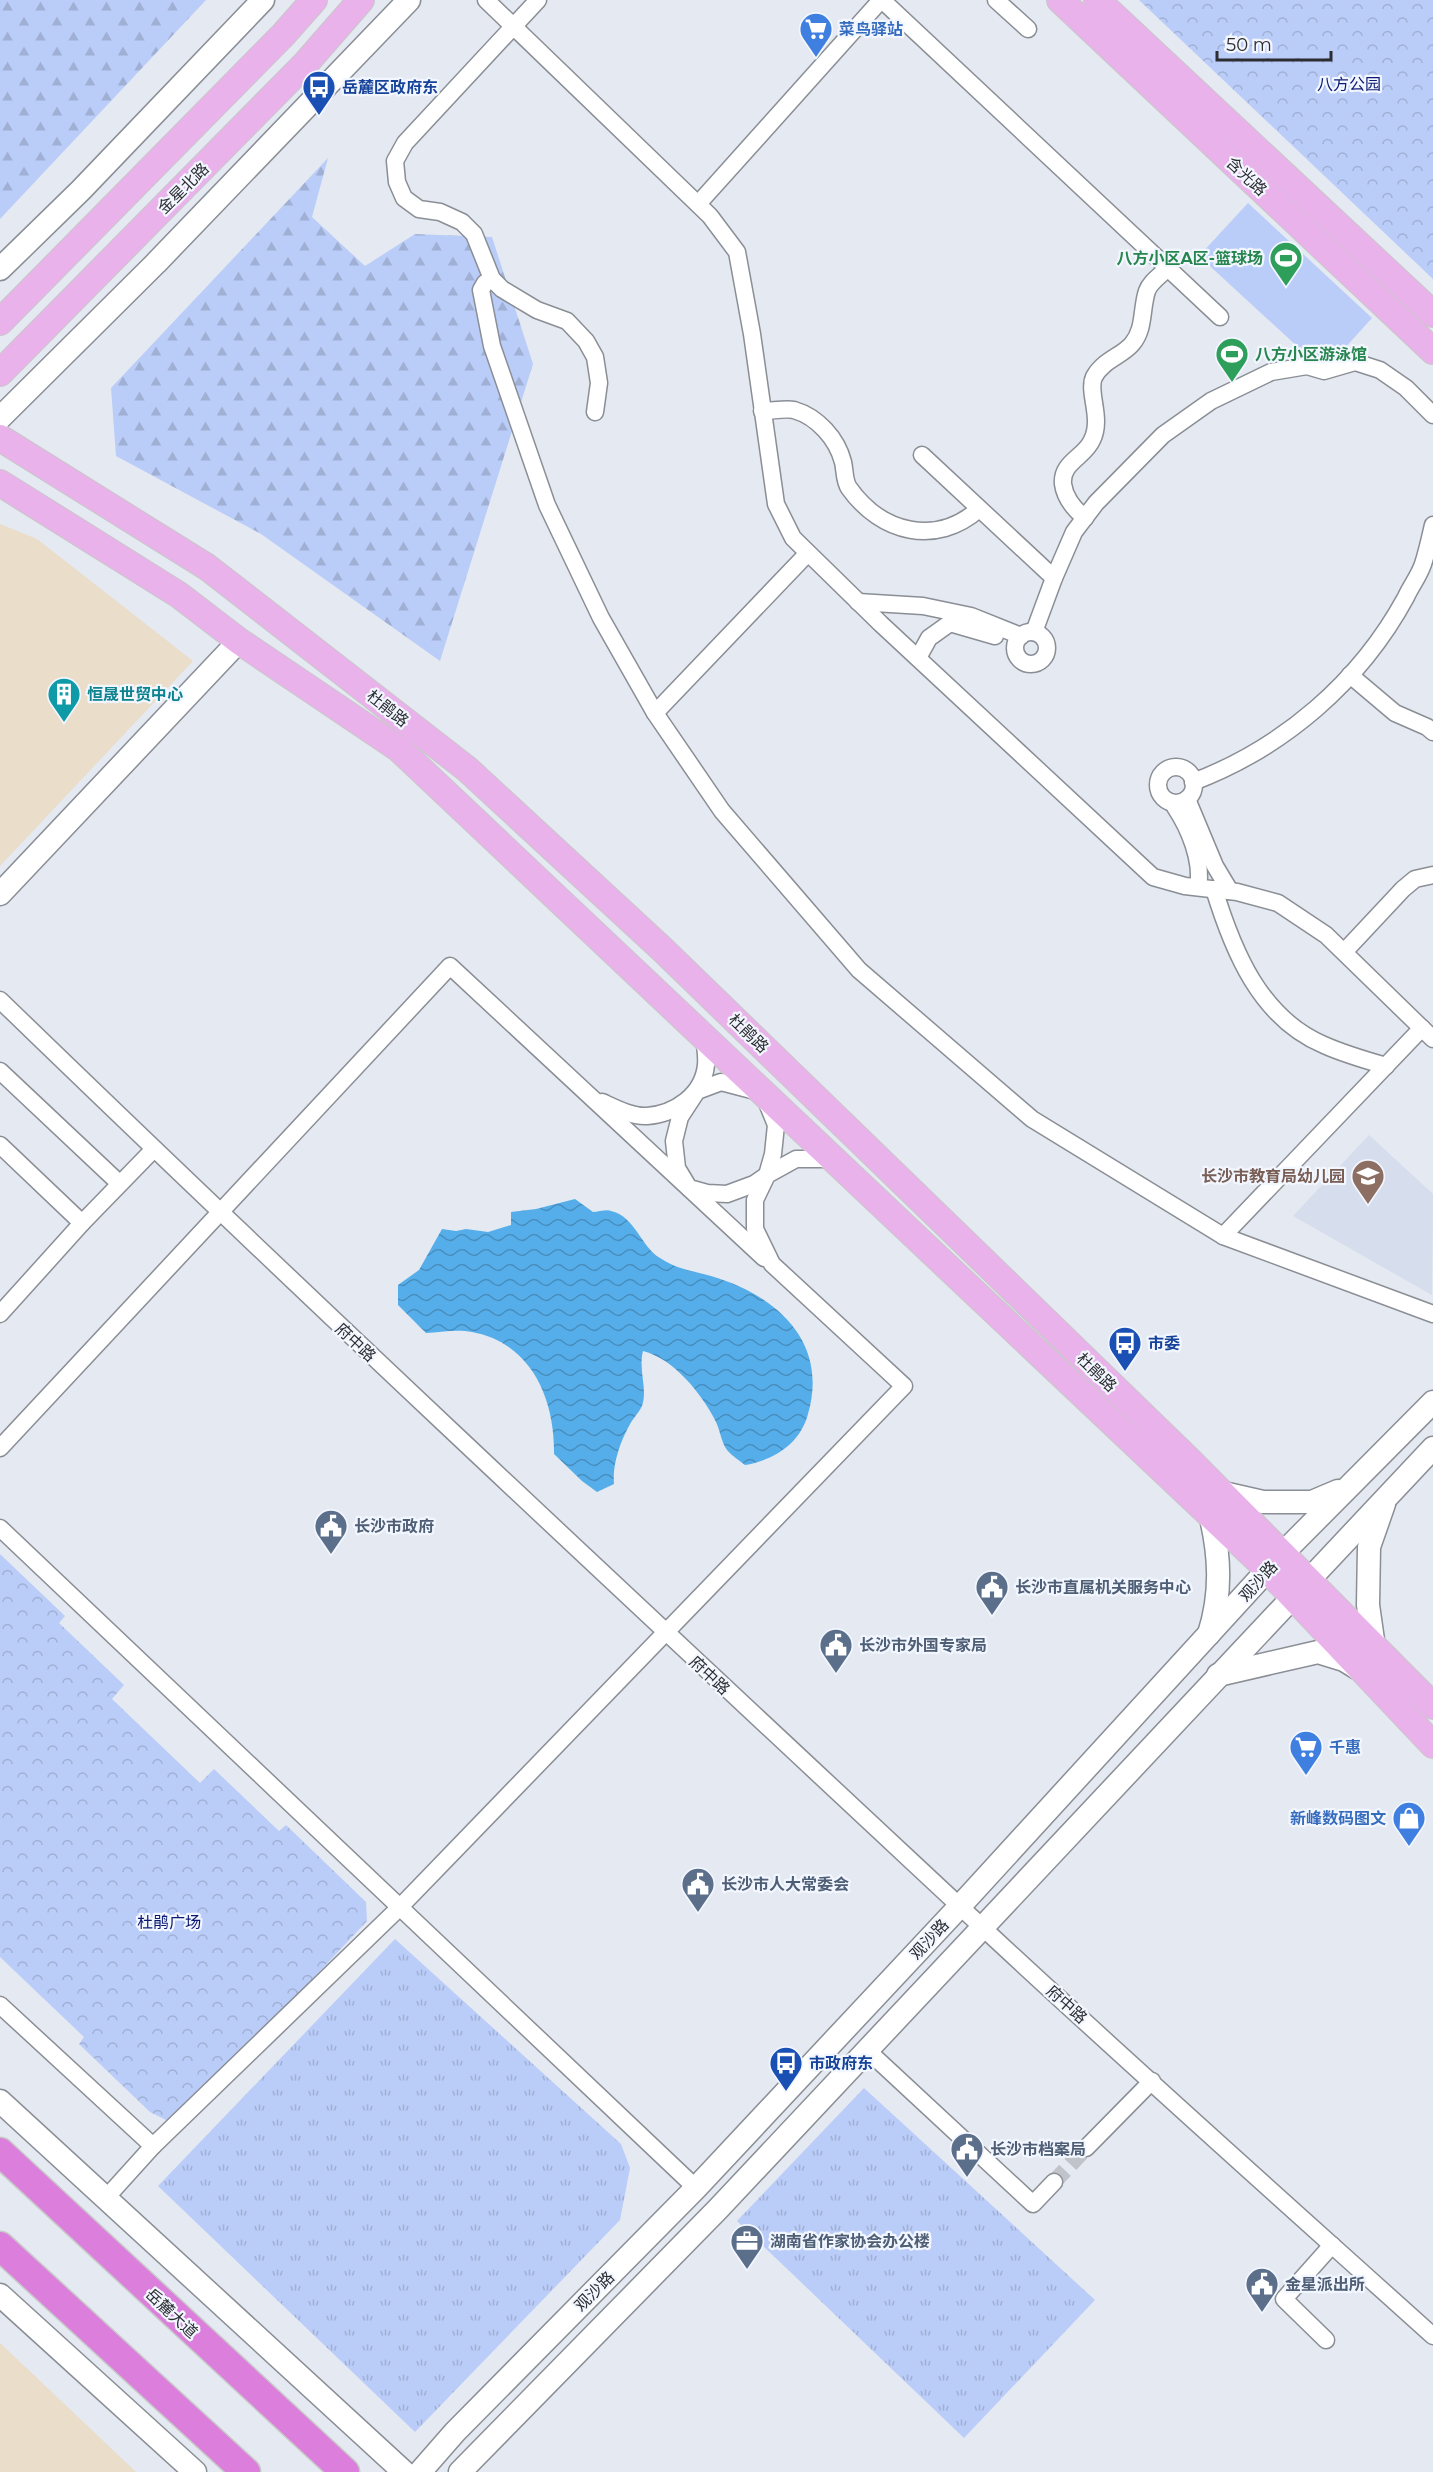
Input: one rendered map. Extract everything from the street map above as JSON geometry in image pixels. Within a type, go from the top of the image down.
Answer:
[{"type":"highway","name":"岳麓大道","points":[[0,2152],[345,2472]]},
{"type":"highway","points":[[0,2246],[246,2472]]},
{"type":"main road","points":[[0,269],[81,190],[263,0]]},
{"type":"main road","points":[[0,322],[283,35],[314,0]]},
{"type":"main road","name":"金星北路","points":[[0,372],[306,63],[361,0]]},
{"type":"main road","points":[[0,418],[165,254],[409,0]]},
{"type":"main road","name":"含光路","points":[[1060,0],[1433,351]]},
{"type":"main road","name":"含光路","points":[[1097,0],[1433,314]]},
{"type":"main road","name":"杜鹃路","points":[[0,438],[207,567],[467,770],[662,949],[1300,1587],[1374,1647],[1433,1706]]},
{"type":"main road","name":"杜鹃路","points":[[0,483],[179,595],[238,641],[399,749],[763,1093],[1215,1503]]},
{"type":"main road","points":[[0,894],[238,641]]},
{"type":"main road","name":"观沙路","points":[[420,2472],[455,2432],[696,2188],[960,1906],[1275,1562],[1433,1402]]},
{"type":"main road","name":"观沙路","points":[[460,2472],[718,2209],[1433,1448]]},
{"type":"main road","points":[[1208,1636],[1215,1614],[1220,1582],[1215,1503],[1312,1502],[1348,1487]]},
{"type":"main road","points":[[1374,1647],[1368,1605],[1369,1547],[1386,1496]]},
{"type":"main road","name":"杜鹃路","points":[[1300,1587],[1368,1675],[1433,1745]]},
{"type":"main road","points":[[1218,1675],[1318,1652],[1344,1660],[1368,1675]]},
{"type":"main road","points":[[0,2101],[404,2472]]},
{"type":"main road","points":[[0,2295],[195,2472]]},
{"type":"street","points":[[486,0],[710,216],[737,252],[752,334],[776,504],[793,538],[858,602],[1153,877],[1278,903],[1326,935],[1427,1034],[1386,1066],[1223,1236]]},
{"type":"street","points":[[538,0],[405,143],[395,161],[397,182],[404,198],[419,209],[440,212],[462,222],[474,234],[492,279],[502,289],[537,310],[567,321],[586,341],[595,357],[599,383],[595,412]]},
{"type":"street","points":[[698,204],[882,0],[1220,317]]},
{"type":"street","points":[[996,0],[1028,29]]},
{"type":"street","points":[[1084,518],[1070,505],[1063,484],[1066,467],[1092,441],[1098,420],[1093,394],[1094,378],[1111,358],[1132,345],[1141,328],[1147,290],[1168,268]]},
{"type":"street","points":[[492,279],[485,283],[481,290],[492,346],[547,505],[601,618],[655,713],[722,811],[859,970],[1032,1119],[1223,1236],[1433,1314]]},
{"type":"street","points":[[1024,638],[1074,532],[1084,518],[1163,435],[1210,401],[1271,372],[1307,366],[1324,371],[1355,362],[1380,370],[1406,388],[1433,415]]},
{"type":"street","points":[[762,411],[793,410],[815,421],[832,437],[843,460],[847,486],[879,519],[919,532],[947,530],[969,518],[979,509]]},
{"type":"street","points":[[922,455],[1054,578]]},
{"type":"street","points":[[1193,782],[1228,768],[1272,743],[1317,708],[1350,675],[1390,626],[1422,566],[1433,525]]},
{"type":"street","points":[[655,713],[808,553]]},
{"type":"street","points":[[858,602],[923,606],[971,616],[1024,638]]},
{"type":"street","points":[[918,658],[929,638],[950,623],[984,632],[1024,638]]},
{"type":"street","points":[[1350,675],[1395,713],[1433,732]]},
{"type":"street","points":[[1175,767],[1185,769],[1192,777],[1194,787],[1191,796],[1180,801],[1163,799],[1158,789],[1159,779],[1165,771],[1175,767]]},
{"type":"street","points":[[1180,801],[1215,866],[1214,889]]},
{"type":"street","points":[[1180,801],[1183,819],[1197,858],[1214,889],[1231,942],[1255,988],[1288,1022],[1322,1045],[1386,1066]]},
{"type":"street","points":[[1344,952],[1403,889],[1415,879],[1433,875]]},
{"type":"street","points":[[0,1448],[450,966],[904,1386],[399,1908],[153,2146],[106,2198]]},
{"type":"street","name":"府中路","points":[[0,1000],[220,1213],[664,1633],[982,1927],[1433,2336]]},
{"type":"street","points":[[704,1037],[706,1066],[697,1091],[680,1117],[674,1141],[677,1168],[689,1188],[727,1194],[754,1184],[796,1159],[835,1159]]},
{"type":"street","points":[[0,1071],[119,1183]]},
{"type":"street","points":[[590,1097],[624,1111],[646,1116],[676,1109],[697,1091],[721,1082],[763,1093],[776,1125],[773,1154],[767,1175],[754,1200],[755,1229],[772,1264]]},
{"type":"street","points":[[0,1145],[82,1223]]},
{"type":"street","points":[[1,1312],[119,1183],[154,1149]]},
{"type":"street","points":[[0,1528],[696,2188]]},
{"type":"street","points":[[0,2005],[153,2146]]},
{"type":"street","points":[[867,2049],[1033,2204],[1054,2182]]},
{"type":"street","points":[[1086,2148],[1152,2081]]},
{"type":"street","points":[[1326,2340],[1284,2299],[1332,2245]]},
{"type":"shaded area","points":[[0,524],[37,539],[193,661],[0,866]]},
{"type":"shaded area","name":"长沙市教育局幼儿园","points":[[1369,1135],[1433,1194],[1432,1295],[1293,1216]]},
{"type":"shaded area","points":[[0,2343],[136,2472],[0,2472]]},
{"type":"green space","points":[[0,0],[206,0],[0,219]]},
{"type":"green space","name":"八方公园","points":[[1139,0],[1433,0],[1433,279]]},
{"type":"green space","points":[[328,158],[312,217],[365,266],[415,234],[492,237],[533,364],[440,661],[261,534],[116,456],[111,388]]},
{"type":"green space","name":"八方小区A区-篮球场","points":[[1248,203],[1372,318],[1324,371],[1199,256]]},
{"type":"green space","name":"杜鹃广场","points":[[0,1554],[65,1616],[59,1623],[124,1685],[112,1699],[200,1783],[214,1769],[279,1831],[286,1825],[366,1902],[367,1921],[181,2119],[168,2121],[150,2112],[79,2044],[84,2037],[0,1957]]},
{"type":"green space","points":[[395,1939],[621,2144],[630,2168],[620,2220],[415,2432],[158,2186]]},
{"type":"green space","points":[[864,2088],[1095,2300],[964,2438],[737,2221]]},
{"type":"water","points":[[575,1199],[593,1212],[609,1210],[619,1214],[632,1225],[653,1253],[660,1258],[679,1267],[735,1284],[757,1295],[792,1325],[804,1343],[811,1364],[813,1388],[804,1425],[799,1434],[784,1449],[776,1455],[745,1465],[727,1450],[717,1424],[694,1388],[665,1361],[643,1351],[644,1400],[630,1423],[620,1447],[615,1462],[614,1484],[597,1492],[554,1454],[550,1414],[536,1377],[525,1361],[510,1348],[493,1338],[472,1332],[426,1333],[398,1305],[398,1285],[419,1270],[442,1229],[488,1232],[511,1225],[511,1212],[536,1209]]},
{"type":"tunnel","points":[[1054,2182],[1086,2148]]},
{"type":"place","name":"菜鸟驿站","points":[[816,58]]},
{"type":"place","name":"岳麓区政府东","points":[[319,116]]},
{"type":"place","name":"八方小区A区-篮球场","points":[[1286,287]]},
{"type":"place","name":"八方小区游泳馆","points":[[1232,383]]},
{"type":"place","name":"恒晟世贸中心","points":[[64,723]]},
{"type":"place","name":"长沙市教育局幼儿园","points":[[1368,1205]]},
{"type":"place","name":"市委","points":[[1125,1372]]},
{"type":"place","name":"长沙市政府","points":[[331,1555]]},
{"type":"place","name":"长沙市直属机关服务中心","points":[[992,1616]]},
{"type":"place","name":"长沙市外国专家局","points":[[836,1674]]},
{"type":"place","name":"千惠","points":[[1306,1776]]},
{"type":"place","name":"新峰数码图文","points":[[1409,1847]]},
{"type":"place","name":"长沙市人大常委会","points":[[698,1913]]},
{"type":"place","name":"市政府东","points":[[786,2092]]},
{"type":"place","name":"长沙市档案局","points":[[967,2178]]},
{"type":"place","name":"湖南省作家协会办公楼","points":[[747,2270]]},
{"type":"place","name":"金星派出所","points":[[1262,2313]]}]
